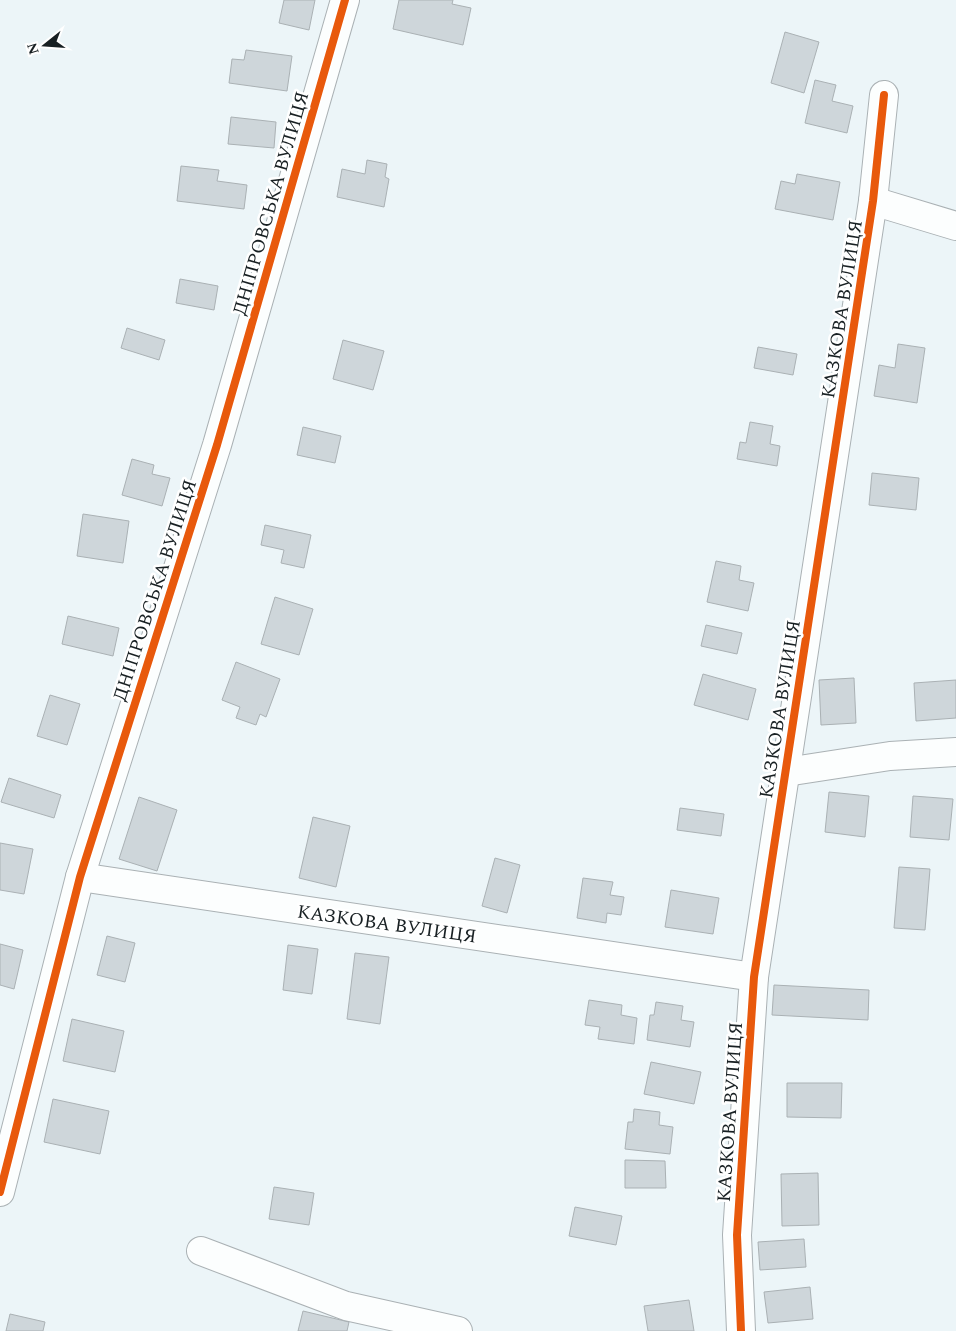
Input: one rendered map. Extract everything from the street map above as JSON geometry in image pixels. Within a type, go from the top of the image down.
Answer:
[{"type":"street","name":"ДНІПРОВСЬКА ВУЛИЦЯ","points":[[0,1192],[80,877],[217,445],[345,0]]},
{"type":"street","name":"КАЗКОВА ВУЛИЦЯ","points":[[740,1331],[737,1234],[754,977],[873,201],[884,95]]},
{"type":"street","name":"КАЗКОВА ВУЛИЦЯ","points":[[873,201],[956,226]]},
{"type":"street","points":[[786,772],[890,756],[956,752]]},
{"type":"street","name":"КАЗКОВА ВУЛИЦЯ","points":[[80,877],[754,977]]},
{"type":"street","points":[[201,1251],[346,1306],[458,1331]]},
{"type":"building","points":[[284,0],[315,0],[309,30],[279,23]]},
{"type":"building","points":[[399,0],[453,0],[452,4],[471,8],[463,45],[393,29]]},
{"type":"building","points":[[785,32],[819,42],[804,93],[771,83]]},
{"type":"building","points":[[246,50],[292,56],[287,91],[229,83],[232,59],[244,60]]},
{"type":"building","points":[[815,80],[836,85],[832,101],[853,106],[847,133],[805,123]]},
{"type":"building","points":[[231,117],[276,122],[274,148],[228,144]]},
{"type":"building","points":[[367,160],[387,164],[385,177],[389,179],[384,207],[337,197],[342,169],[365,174]]},
{"type":"building","points":[[181,166],[219,170],[217,181],[247,185],[244,209],[177,201]]},
{"type":"building","points":[[797,174],[840,182],[833,220],[775,209],[781,181],[795,184]]},
{"type":"building","points":[[180,279],[218,286],[214,310],[176,303]]},
{"type":"building","points":[[127,328],[165,340],[159,360],[121,348]]},
{"type":"building","points":[[343,340],[384,351],[373,390],[333,379]]},
{"type":"building","points":[[898,344],[925,348],[917,403],[874,396],[879,365],[895,368]]},
{"type":"building","points":[[758,347],[797,354],[793,375],[754,368]]},
{"type":"building","points":[[750,422],[773,426],[770,444],[780,446],[777,466],[737,459],[740,442],[746,443]]},
{"type":"building","points":[[303,427],[341,436],[335,463],[297,455]]},
{"type":"building","points":[[132,459],[154,465],[152,474],[170,478],[162,506],[122,495]]},
{"type":"building","points":[[872,473],[919,478],[916,510],[869,505]]},
{"type":"building","points":[[83,514],[129,521],[123,563],[77,556]]},
{"type":"building","points":[[265,525],[311,535],[304,568],[281,563],[284,550],[261,545]]},
{"type":"building","points":[[716,561],[741,566],[739,580],[754,583],[748,611],[707,602]]},
{"type":"building","points":[[275,597],[313,609],[299,655],[261,644]]},
{"type":"building","points":[[68,616],[119,628],[113,656],[62,644]]},
{"type":"building","points":[[706,625],[742,633],[737,654],[701,646]]},
{"type":"building","points":[[236,662],[280,679],[266,717],[260,714],[256,725],[236,718],[240,707],[222,700]]},
{"type":"building","points":[[703,674],[756,689],[748,720],[694,705]]},
{"type":"building","points":[[854,678],[856,723],[821,725],[819,680]]},
{"type":"building","points":[[956,680],[956,718],[916,721],[914,683]]},
{"type":"building","points":[[50,695],[80,704],[67,745],[37,736]]},
{"type":"building","points":[[9,778],[61,795],[54,818],[1,802]]},
{"type":"building","points":[[829,792],[869,796],[865,837],[825,832]]},
{"type":"building","points":[[913,796],[953,799],[949,840],[910,837]]},
{"type":"building","points":[[139,797],[177,810],[157,871],[119,859]]},
{"type":"building","points":[[680,808],[724,814],[721,836],[677,830]]},
{"type":"building","points":[[313,817],[350,826],[336,887],[299,878]]},
{"type":"building","points":[[0,843],[33,849],[24,894],[0,890]]},
{"type":"building","points":[[495,858],[520,865],[507,913],[482,906]]},
{"type":"building","points":[[899,867],[930,869],[925,930],[894,928]]},
{"type":"building","points":[[583,878],[613,882],[610,895],[624,897],[621,915],[607,913],[606,923],[577,918]]},
{"type":"building","points":[[671,890],[719,898],[713,934],[665,927]]},
{"type":"building","points":[[107,936],[135,943],[125,982],[97,975]]},
{"type":"building","points":[[0,944],[23,950],[14,989],[0,985]]},
{"type":"building","points":[[288,945],[318,949],[312,994],[283,990]]},
{"type":"building","points":[[355,953],[389,957],[380,1024],[347,1019]]},
{"type":"building","points":[[774,985],[869,990],[868,1020],[772,1015]]},
{"type":"building","points":[[589,1000],[622,1005],[621,1015],[637,1018],[634,1044],[598,1039],[600,1027],[585,1025]]},
{"type":"building","points":[[656,1002],[683,1006],[681,1020],[694,1022],[690,1047],[647,1040],[650,1015],[654,1015]]},
{"type":"building","points":[[72,1019],[124,1031],[115,1072],[63,1061]]},
{"type":"building","points":[[651,1062],[701,1072],[694,1104],[644,1094]]},
{"type":"building","points":[[787,1083],[842,1083],[841,1118],[787,1117]]},
{"type":"building","points":[[53,1099],[109,1111],[100,1154],[44,1142]]},
{"type":"building","points":[[634,1109],[660,1112],[659,1125],[673,1127],[670,1154],[625,1149],[628,1122],[633,1122]]},
{"type":"building","points":[[625,1160],[665,1161],[666,1188],[625,1188]]},
{"type":"building","points":[[818,1173],[819,1225],[782,1226],[781,1174]]},
{"type":"building","points":[[274,1187],[314,1193],[309,1225],[269,1219]]},
{"type":"building","points":[[575,1207],[622,1216],[616,1245],[569,1236]]},
{"type":"building","points":[[804,1239],[806,1267],[760,1270],[758,1242]]},
{"type":"building","points":[[810,1287],[813,1319],[768,1323],[764,1292]]},
{"type":"building","points":[[689,1300],[694,1331],[648,1331],[644,1306]]},
{"type":"building","points":[[303,1311],[349,1322],[347,1331],[298,1331]]},
{"type":"building","points":[[10,1314],[45,1322],[43,1331],[6,1331]]},
{"type":"cycle path","points":[[0,1192],[80,877],[217,445],[345,0]]},
{"type":"cycle path","points":[[741,1331],[737,1235],[754,977],[873,201],[884,95]]}]
